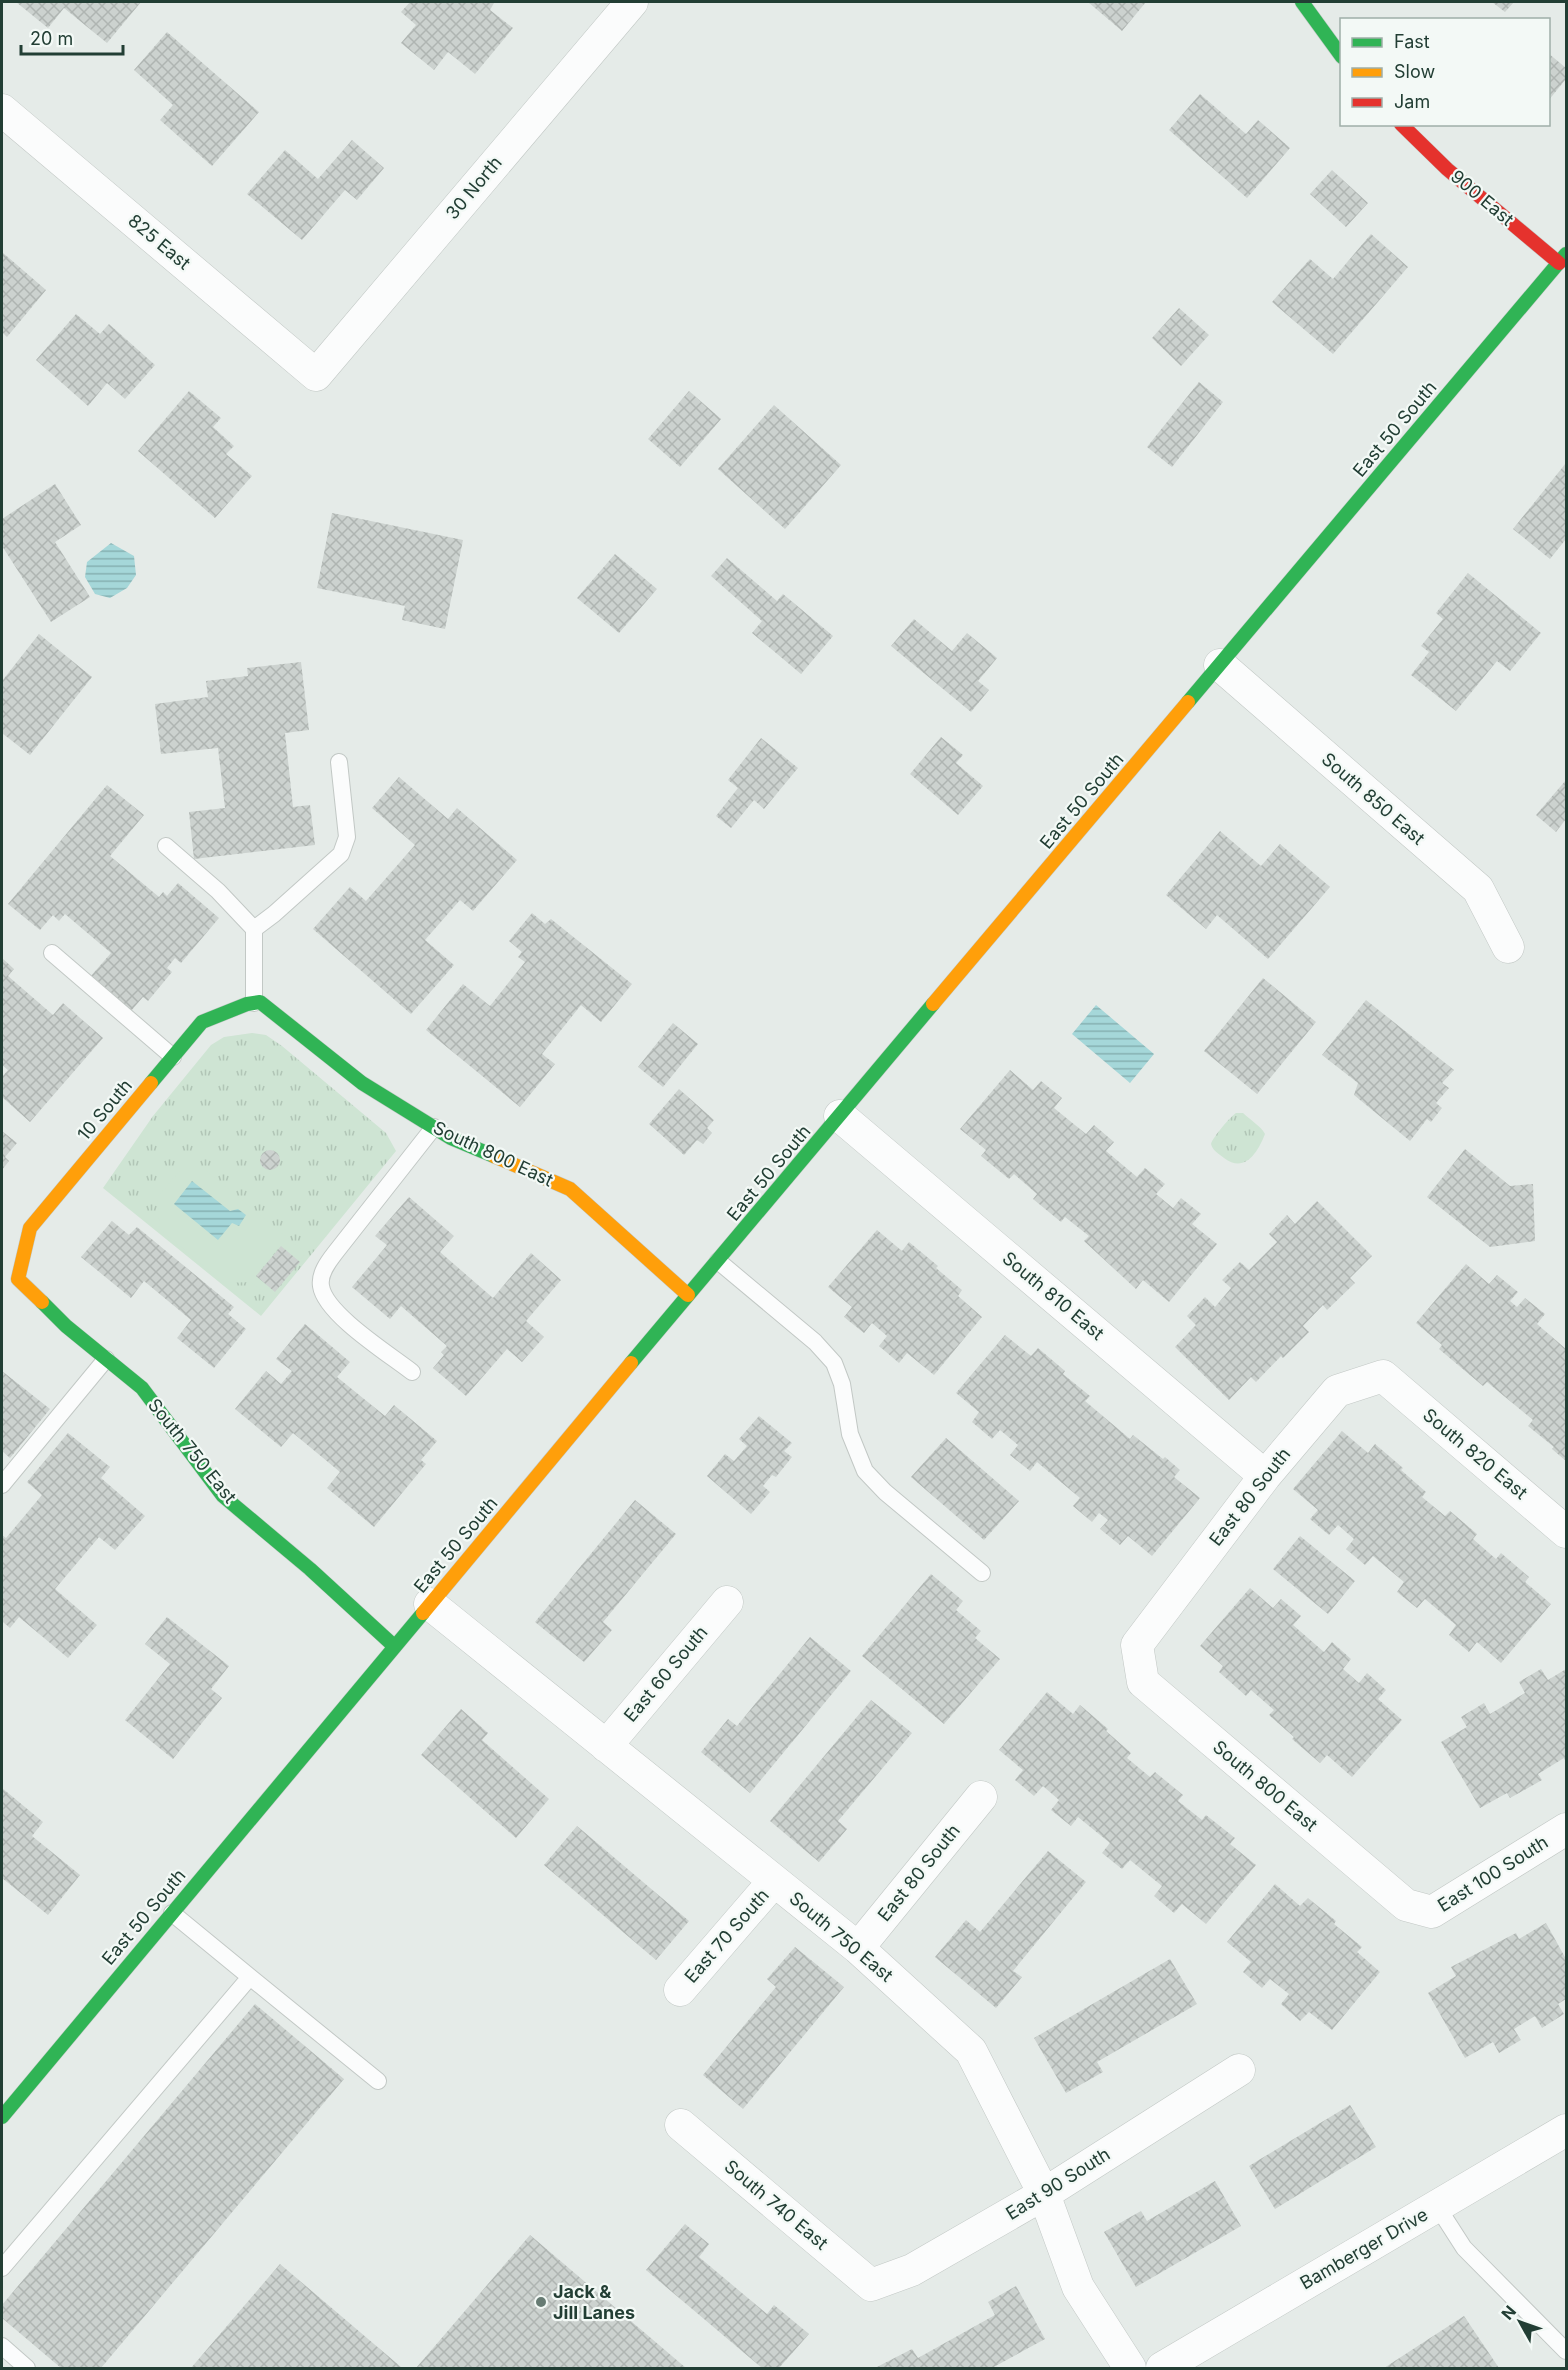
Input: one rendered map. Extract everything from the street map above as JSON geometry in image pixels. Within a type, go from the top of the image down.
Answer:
[{"type":"main road","points":[[1302,2],[1340,56]]},
{"type":"main road","name":"900 East","points":[[1403,126],[1447,169],[1564,262]]},
{"type":"main road","name":"East 50 South","points":[[2,2117],[688,1295],[1564,262]]},
{"type":"main road","name":"10 South","points":[[18,1279],[30,1228],[202,1022],[257,1003]]},
{"type":"main road","name":"South 800 East","points":[[257,1003],[362,1083],[451,1138],[570,1189],[688,1295]]},
{"type":"main road","name":"South 750 East","points":[[18,1279],[66,1326],[142,1388],[223,1496],[310,1569],[394,1646]]},
{"type":"street","name":"30 North","points":[[316,375],[632,2]]},
{"type":"street","name":"825 East","points":[[2,110],[316,375]]},
{"type":"street","name":"South 850 East","points":[[1220,665],[1478,889],[1508,947]]},
{"type":"street","name":"South 810 East","points":[[840,1116],[1265,1476]]},
{"type":"street","name":"East 80 South","points":[[1137,1645],[1265,1476],[1337,1391],[1383,1376]]},
{"type":"street","name":"South 820 East","points":[[1383,1376],[1566,1532]]},
{"type":"street","name":"East 60 South","points":[[606,1746],[727,1602]]},
{"type":"street","name":"South 750 East","points":[[430,1604],[858,1948],[971,2051],[1044,2194],[1078,2287],[1130,2368]]},
{"type":"street","name":"South 800 East","points":[[1137,1645],[1143,1682],[1406,1905],[1418,1908]]},
{"type":"street","name":"East 80 South","points":[[858,1948],[981,1797]]},
{"type":"street","name":"East 100 South","points":[[1418,1908],[1432,1912],[1566,1829]]},
{"type":"street","name":"East 70 South","points":[[680,1990],[774,1881]]},
{"type":"street","name":"East 90 South","points":[[871,2285],[912,2270],[1044,2194],[1239,2070]]},
{"type":"street","name":"South 740 East","points":[[681,2125],[871,2285]]},
{"type":"street","name":"Bamberger Drive","points":[[1162,2368],[1566,2130]]},
{"type":"lane","points":[[254,929],[341,854],[347,837],[339,762]]},
{"type":"lane","points":[[166,846],[218,891],[254,929],[257,1003]]},
{"type":"lane","points":[[52,953],[173,1057]]},
{"type":"lane","points":[[412,1372],[339,1316],[326,1299],[320,1285],[324,1268],[434,1127]]},
{"type":"lane","points":[[718,1261],[815,1342],[834,1363],[842,1384],[850,1434],[865,1471],[885,1492],[982,1574]]},
{"type":"lane","points":[[2,1485],[106,1359]]},
{"type":"lane","points":[[172,1913],[378,2081]]},
{"type":"lane","points":[[2,2268],[250,1977]]},
{"type":"lane","points":[[1437,2206],[1464,2247],[1566,2351]]},
{"type":"lane","points":[[2,2346],[27,2368]]},
{"type":"green space","points":[[252,1033],[266,1035],[282,1046],[386,1133],[396,1151],[261,1316],[103,1188],[153,1116],[211,1045],[224,1037]]},
{"type":"green space","points":[[1236,1113],[1243,1113],[1265,1134],[1259,1148],[1250,1159],[1238,1164],[1224,1158],[1214,1150],[1211,1144],[1222,1127]]},
{"type":"green space","points":[[181,1169],[204,1169],[306,1253],[299,1261],[280,1246],[256,1276],[274,1291],[269,1297],[251,1282],[224,1283],[160,1229],[157,1198]]},
{"type":"water","points":[[111,543],[134,556],[136,575],[127,588],[110,598],[95,594],[85,577],[87,562]]},
{"type":"water","points":[[1096,1005],[1154,1054],[1130,1083],[1072,1034]]},
{"type":"water","points":[[192,1181],[230,1211],[238,1209],[246,1215],[239,1226],[232,1223],[218,1240],[174,1204]]},
{"type":"building","points":[[16,2],[141,2],[107,43],[64,8],[48,28]]},
{"type":"building","points":[[410,2],[492,2],[494,3],[490,10],[513,28],[475,74],[448,52],[434,70],[401,43],[416,25],[401,12]]},
{"type":"building","points":[[1088,2],[1146,2],[1122,31]]},
{"type":"building","points":[[1492,2],[1514,2],[1505,12]]},
{"type":"building","points":[[167,32],[259,112],[212,166],[160,120],[173,105],[134,70]]},
{"type":"building","points":[[1550,55],[1566,68],[1566,79],[1550,99]]},
{"type":"building","points":[[1200,94],[1246,134],[1258,120],[1290,148],[1247,198],[1169,130]]},
{"type":"building","points":[[352,140],[384,168],[357,200],[345,190],[302,240],[247,194],[285,150],[318,179]]},
{"type":"building","points":[[1332,170],[1368,203],[1346,227],[1310,194]]},
{"type":"building","points":[[1371,234],[1408,267],[1333,354],[1272,302],[1310,259],[1333,279]]},
{"type":"building","points":[[2,252],[46,290],[7,337],[2,332]]},
{"type":"building","points":[[1179,308],[1209,335],[1181,366],[1152,338]]},
{"type":"building","points":[[76,314],[100,334],[109,324],[155,365],[125,399],[107,383],[88,406],[36,360]]},
{"type":"building","points":[[1199,382],[1223,402],[1172,467],[1147,447]]},
{"type":"building","points":[[189,391],[221,418],[213,427],[234,446],[226,454],[252,476],[215,518],[138,451]]},
{"type":"building","points":[[689,391],[721,419],[680,467],[648,439]]},
{"type":"building","points":[[774,405],[841,465],[785,529],[718,469]]},
{"type":"building","points":[[1566,463],[1566,539],[1550,559],[1513,529]]},
{"type":"building","points":[[55,484],[81,525],[55,542],[90,597],[51,622],[2,546],[2,519]]},
{"type":"building","points":[[332,513],[463,540],[445,629],[402,620],[405,606],[317,588]]},
{"type":"building","points":[[615,554],[657,589],[619,633],[577,598]]},
{"type":"building","points":[[727,558],[777,601],[783,594],[833,636],[801,674],[752,633],[762,621],[711,576]]},
{"type":"building","points":[[1468,573],[1541,633],[1510,671],[1497,661],[1456,711],[1411,675],[1429,652],[1421,646],[1443,619],[1436,613]]},
{"type":"building","points":[[914,619],[952,651],[967,633],[997,658],[978,681],[989,690],[971,712],[891,646]]},
{"type":"building","points":[[39,634],[92,677],[30,755],[2,733],[2,681]]},
{"type":"building","points":[[301,662],[309,730],[285,733],[293,807],[310,805],[315,845],[194,859],[189,812],[225,808],[218,748],[161,754],[155,704],[208,697],[206,681],[248,676],[247,668]]},
{"type":"building","points":[[941,737],[963,755],[956,763],[983,786],[958,815],[910,774]]},
{"type":"building","points":[[761,738],[798,768],[764,809],[754,800],[731,828],[716,816],[738,788],[728,780]]},
{"type":"building","points":[[399,777],[448,819],[457,808],[517,860],[473,911],[460,900],[425,940],[454,965],[411,1014],[313,929],[350,887],[366,901],[415,845],[372,808]]},
{"type":"building","points":[[1566,780],[1566,819],[1556,832],[1536,815]]},
{"type":"building","points":[[107,785],[144,815],[110,856],[159,897],[163,892],[167,896],[178,883],[219,918],[181,963],[175,958],[167,968],[172,972],[148,1001],[143,997],[131,1011],[90,977],[111,953],[65,914],[59,921],[53,915],[40,930],[8,904]]},
{"type":"building","points":[[1220,831],[1261,866],[1280,844],[1330,887],[1268,959],[1217,915],[1206,929],[1166,895]]},
{"type":"building","points":[[532,913],[545,924],[551,919],[632,984],[601,1022],[581,1005],[542,1054],[555,1064],[520,1107],[426,1030],[463,984],[490,1006],[525,962],[518,957],[522,952],[509,941]]},
{"type":"building","points":[[2,958],[14,969],[8,976],[53,1015],[63,1003],[103,1038],[30,1122],[2,1097],[2,1077],[8,1070],[2,1065]]},
{"type":"building","points":[[1263,978],[1316,1022],[1257,1094],[1204,1051]]},
{"type":"building","points":[[1366,1000],[1454,1070],[1442,1083],[1449,1088],[1436,1103],[1442,1108],[1431,1122],[1427,1119],[1410,1141],[1354,1095],[1358,1083],[1322,1055]]},
{"type":"building","points":[[673,1023],[698,1044],[663,1087],[638,1067]]},
{"type":"building","points":[[1010,1070],[1033,1090],[1041,1081],[1062,1098],[1054,1108],[1086,1134],[1094,1125],[1114,1142],[1106,1151],[1137,1177],[1145,1168],[1165,1184],[1156,1194],[1173,1208],[1181,1198],[1201,1214],[1192,1224],[1217,1244],[1169,1302],[1143,1280],[1136,1289],[1084,1241],[1089,1236],[1065,1217],[1061,1222],[1033,1199],[1037,1194],[1014,1174],[1009,1179],[981,1156],[986,1150],[960,1129]]},
{"type":"building","points":[[679,1089],[714,1120],[707,1128],[712,1133],[703,1144],[697,1140],[684,1155],[649,1124]]},
{"type":"building","points":[[2,1131],[17,1143],[5,1157],[9,1161],[2,1170]]},
{"type":"building","points":[[1465,1149],[1510,1186],[1533,1184],[1535,1241],[1490,1247],[1427,1197]]},
{"type":"building","points":[[270,1150],[277,1153],[280,1160],[277,1167],[270,1170],[263,1167],[260,1160],[263,1153]]},
{"type":"building","points":[[409,1197],[454,1236],[440,1252],[493,1298],[531,1253],[561,1280],[526,1321],[544,1337],[522,1362],[507,1349],[466,1396],[433,1368],[444,1355],[441,1352],[447,1346],[401,1306],[390,1319],[352,1287],[387,1245],[375,1236]]},
{"type":"building","points":[[1317,1201],[1372,1256],[1350,1278],[1355,1283],[1327,1310],[1323,1305],[1303,1326],[1309,1332],[1256,1382],[1251,1377],[1229,1400],[1175,1347],[1196,1325],[1187,1316],[1205,1297],[1215,1307],[1231,1288],[1222,1280],[1240,1262],[1249,1270],[1277,1242],[1269,1234],[1287,1215],[1295,1224]]},
{"type":"building","points":[[112,1221],[129,1235],[137,1227],[234,1307],[228,1314],[246,1329],[214,1368],[177,1338],[191,1320],[144,1281],[131,1298],[81,1257]]},
{"type":"building","points":[[877,1230],[902,1251],[909,1242],[938,1266],[936,1268],[962,1290],[958,1296],[982,1317],[934,1375],[907,1353],[899,1363],[879,1346],[887,1336],[872,1323],[864,1333],[844,1317],[852,1307],[828,1287]]},
{"type":"building","points":[[281,1246],[300,1262],[275,1292],[256,1276]]},
{"type":"building","points":[[1466,1264],[1489,1284],[1497,1275],[1518,1292],[1510,1301],[1517,1307],[1525,1298],[1545,1314],[1537,1324],[1566,1349],[1566,1461],[1552,1449],[1554,1447],[1528,1426],[1533,1420],[1487,1382],[1483,1386],[1439,1349],[1442,1345],[1416,1323]]},
{"type":"building","points":[[305,1324],[350,1362],[337,1377],[385,1416],[394,1405],[437,1441],[421,1460],[426,1464],[374,1527],[327,1488],[340,1472],[293,1433],[281,1447],[235,1409],[266,1371],[281,1384],[292,1371],[276,1359]]},
{"type":"building","points":[[1005,1335],[1031,1356],[1038,1348],[1065,1371],[1063,1374],[1090,1396],[1085,1401],[1130,1439],[1133,1435],[1180,1470],[1174,1477],[1200,1498],[1152,1556],[1128,1536],[1120,1545],[1100,1529],[1108,1520],[1099,1513],[1092,1522],[1073,1506],[1080,1498],[1037,1462],[1030,1471],[1010,1455],[1018,1445],[1000,1430],[992,1439],[972,1422],[979,1412],[956,1393]]},
{"type":"building","points":[[2,1371],[50,1409],[10,1458],[2,1451]]},
{"type":"building","points":[[759,1416],[792,1443],[784,1451],[792,1457],[776,1477],[772,1475],[763,1486],[770,1492],[751,1514],[707,1476],[725,1454],[734,1461],[747,1446],[739,1439]]},
{"type":"building","points":[[1342,1431],[1368,1453],[1375,1444],[1426,1492],[1422,1497],[1445,1516],[1450,1511],[1477,1534],[1473,1539],[1496,1559],[1501,1553],[1529,1577],[1525,1582],[1551,1604],[1501,1663],[1477,1642],[1469,1652],[1449,1635],[1456,1625],[1425,1599],[1417,1608],[1397,1592],[1404,1582],[1373,1556],[1365,1565],[1346,1549],[1354,1539],[1338,1525],[1329,1535],[1310,1519],[1318,1510],[1293,1489]]},
{"type":"building","points":[[68,1433],[110,1467],[101,1478],[145,1516],[115,1550],[99,1537],[55,1589],[97,1625],[68,1658],[19,1617],[10,1628],[2,1621],[2,1535],[6,1538],[42,1495],[27,1482]]},
{"type":"building","points":[[946,1438],[1019,1501],[984,1540],[911,1477]]},
{"type":"building","points":[[635,1500],[676,1534],[603,1622],[612,1630],[584,1662],[535,1622]]},
{"type":"building","points":[[1300,1536],[1355,1581],[1328,1614],[1273,1569]]},
{"type":"building","points":[[931,1574],[963,1601],[956,1610],[981,1631],[975,1638],[1000,1659],[944,1724],[862,1656]]},
{"type":"building","points":[[1250,1588],[1273,1608],[1281,1599],[1301,1616],[1293,1625],[1324,1652],[1332,1642],[1351,1659],[1343,1669],[1359,1683],[1367,1673],[1386,1690],[1378,1699],[1402,1720],[1352,1777],[1327,1755],[1320,1763],[1292,1739],[1294,1737],[1269,1715],[1274,1710],[1251,1690],[1246,1696],[1219,1672],[1223,1666],[1200,1646]]},
{"type":"building","points":[[167,1617],[229,1666],[211,1689],[222,1698],[173,1759],[125,1720],[170,1664],[145,1644]]},
{"type":"building","points":[[810,1637],[851,1671],[750,1793],[701,1752],[728,1719],[737,1726]]},
{"type":"building","points":[[1541,1669],[1548,1680],[1566,1669],[1566,1762],[1564,1758],[1538,1774],[1542,1780],[1510,1798],[1507,1793],[1480,1808],[1441,1742],[1467,1727],[1461,1717],[1484,1703],[1490,1714],[1525,1693],[1519,1682]]},
{"type":"building","points":[[1047,1692],[1073,1714],[1080,1705],[1131,1753],[1127,1758],[1150,1777],[1155,1772],[1183,1795],[1178,1801],[1202,1820],[1206,1815],[1235,1838],[1230,1844],[1256,1865],[1206,1924],[1182,1904],[1174,1913],[1154,1896],[1162,1886],[1130,1860],[1122,1869],[1102,1853],[1110,1843],[1078,1817],[1071,1826],[1051,1810],[1059,1800],[1043,1786],[1034,1796],[1015,1780],[1023,1770],[999,1750]]},
{"type":"building","points":[[871,1700],[912,1733],[838,1821],[847,1829],[819,1862],[770,1821]]},
{"type":"building","points":[[461,1709],[488,1733],[482,1740],[549,1799],[516,1838],[421,1755]]},
{"type":"building","points":[[2,1788],[43,1822],[32,1836],[80,1875],[48,1915],[2,1878]]},
{"type":"building","points":[[577,1826],[689,1921],[656,1960],[544,1865]]},
{"type":"building","points":[[1048,1851],[1086,1882],[1013,1971],[1022,1977],[996,2008],[935,1957],[966,1920],[980,1932]]},
{"type":"building","points":[[1275,1884],[1300,1906],[1308,1898],[1336,1921],[1334,1924],[1362,1947],[1357,1952],[1380,1972],[1332,2030],[1309,2012],[1300,2021],[1281,2004],[1289,1994],[1270,1979],[1262,1988],[1243,1972],[1251,1962],[1227,1942]]},
{"type":"building","points":[[1546,1923],[1566,1959],[1566,1999],[1558,2004],[1564,2014],[1542,2028],[1535,2016],[1514,2029],[1521,2040],[1499,2053],[1493,2042],[1465,2058],[1428,1993],[1456,1976],[1451,1967],[1516,1933],[1519,1939]]},
{"type":"building","points":[[795,1947],[844,1987],[743,2109],[703,2075],[776,1987],[767,1979]]},
{"type":"building","points":[[1170,1959],[1197,2004],[1097,2062],[1103,2072],[1066,2093],[1034,2038]]},
{"type":"building","points":[[255,2004],[344,2079],[101,2368],[61,2368],[2,2318],[2,2305]]},
{"type":"building","points":[[1350,2105],[1376,2147],[1275,2209],[1249,2166]]},
{"type":"building","points":[[1215,2181],[1241,2226],[1136,2287],[1104,2232],[1141,2211],[1147,2221]]},
{"type":"building","points":[[685,2224],[709,2244],[699,2257],[767,2314],[774,2305],[809,2334],[779,2368],[762,2368],[646,2270]]},
{"type":"building","name":"Jack & Jill Lanes","points":[[530,2235],[686,2368],[416,2368]]},
{"type":"building","points":[[280,2264],[401,2367],[191,2368]]},
{"type":"building","points":[[1016,2286],[1045,2339],[992,2368],[875,2368],[912,2349],[918,2358],[995,2315],[988,2302]]},
{"type":"building","points":[[1464,2316],[1499,2368],[1384,2368]]},
{"type":"traffic: fast","points":[[1302,2],[1340,54]]},
{"type":"traffic: fast","points":[[1188,702],[1566,254]]},
{"type":"traffic: fast","points":[[151,1083],[202,1022],[247,1004],[260,1002],[362,1083],[451,1138],[494,1156]]},
{"type":"traffic: fast","points":[[631,1363],[933,1004]]},
{"type":"traffic: fast","points":[[42,1302],[66,1326],[142,1388],[223,1496],[310,1569],[394,1646]]},
{"type":"traffic: fast","points":[[2,2117],[423,1613]]},
{"type":"traffic: slow","points":[[933,1004],[1188,702]]},
{"type":"traffic: slow","points":[[42,1302],[18,1279],[30,1228],[151,1083]]},
{"type":"traffic: slow","points":[[494,1156],[570,1189],[688,1295]]},
{"type":"traffic: slow","points":[[423,1613],[631,1363]]},
{"type":"traffic: jam","points":[[1403,126],[1447,169],[1559,263]]},
{"type":"place","name":"Jack & Jill Lanes","points":[[541,2302]]}]
